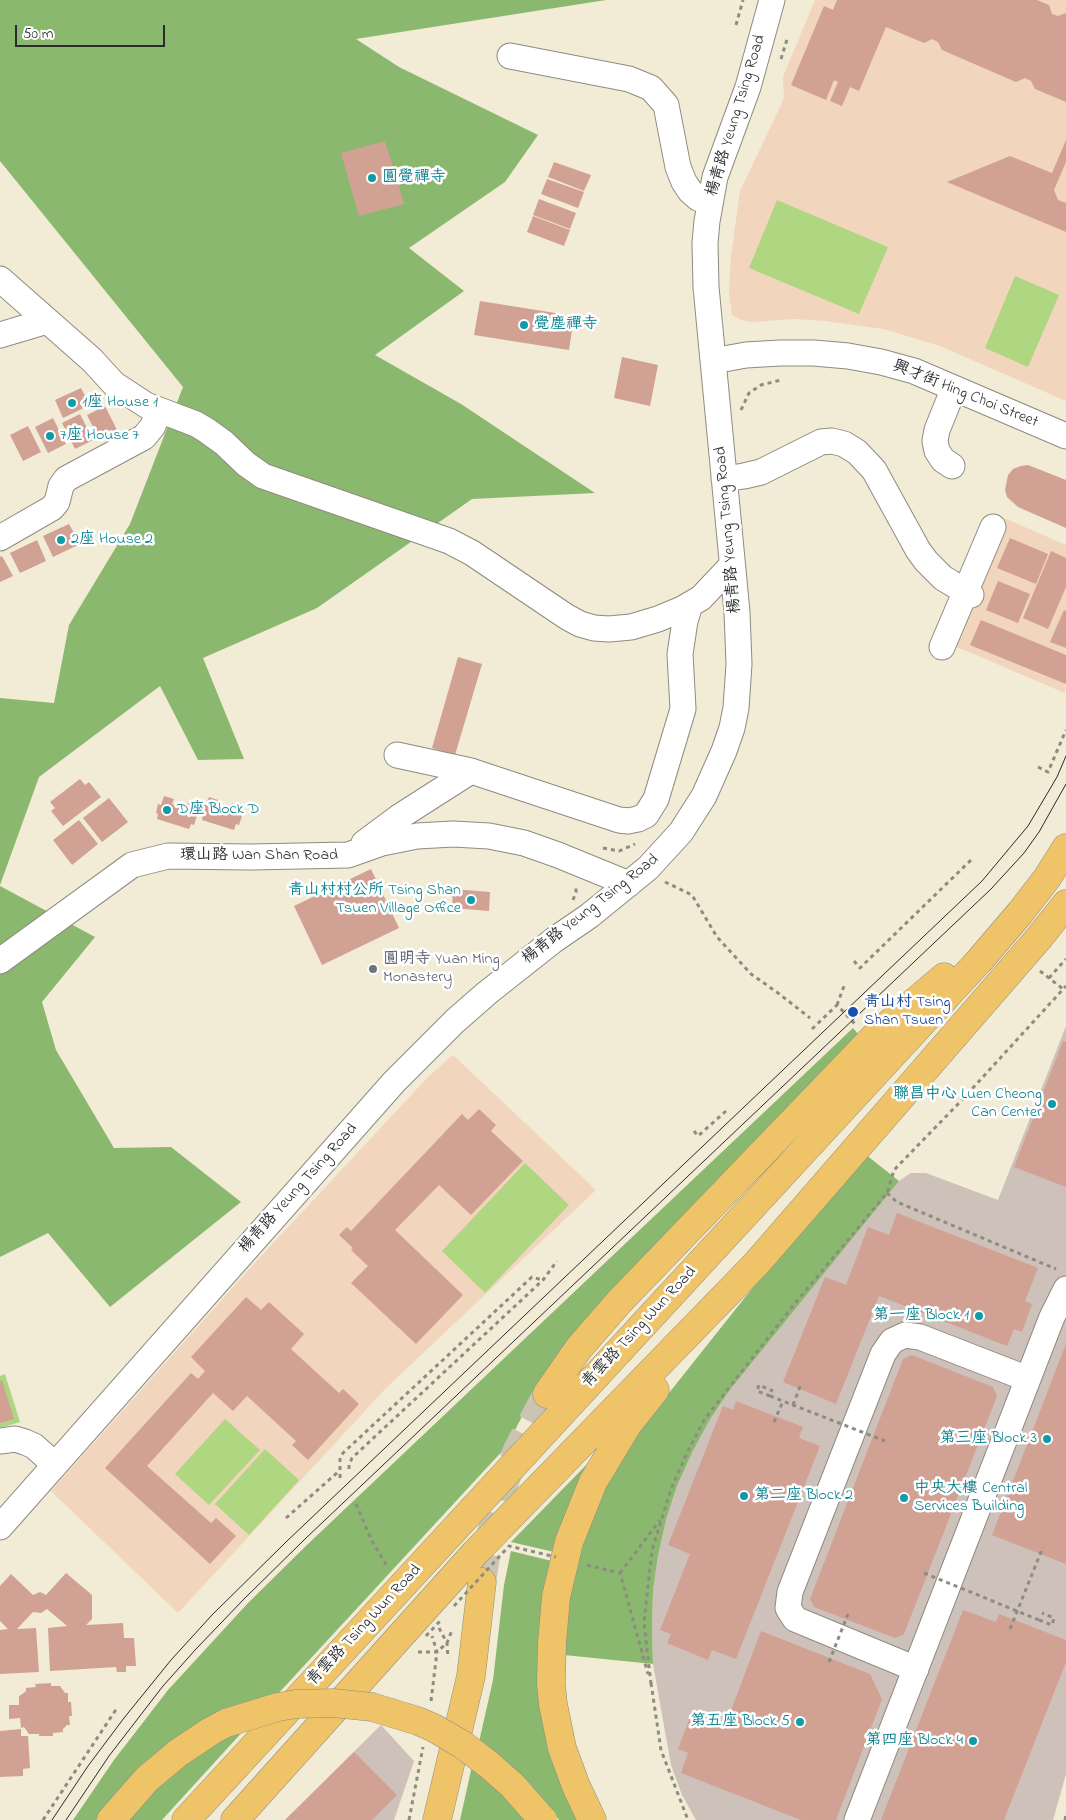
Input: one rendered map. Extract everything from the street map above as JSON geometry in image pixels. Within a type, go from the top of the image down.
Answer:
[{"type":"main road","name":"青雲路 Tsing Wun Road","points":[[186,1820],[979,961],[1020,914],[1047,878],[1066,848]]},
{"type":"main road","name":"青雲路 Tsing Wun Road","points":[[235,1820],[476,1553],[756,1264],[1056,924],[1066,904]]},
{"type":"main road","points":[[547,1394],[579,1348],[619,1302],[877,1034],[1020,914]]},
{"type":"main road","points":[[592,1820],[576,1786],[562,1748],[551,1684],[556,1597],[569,1542],[590,1489],[628,1424],[756,1264]]},
{"type":"main road","points":[[437,1820],[471,1676],[482,1582]]},
{"type":"main road","points":[[111,1820],[147,1779],[199,1738],[226,1723],[278,1707],[333,1702],[372,1707],[434,1728],[463,1745],[488,1764],[512,1785],[543,1820]]},
{"type":"street","name":"楊青路 Yeung Tsing Road","points":[[0,1527],[389,1088],[424,1051],[461,1016],[520,966],[629,884],[665,851],[681,832],[704,796],[732,728],[738,687],[739,637],[713,361],[705,243],[709,203],[715,177],[748,87],[772,0]]},
{"type":"street","points":[[510,56],[629,79],[651,88],[666,105],[678,167],[684,182],[698,198],[709,203]]},
{"type":"street","points":[[0,279],[92,360],[114,384],[132,397],[206,430],[224,443],[252,469],[272,480],[449,541],[580,624],[602,629],[630,627],[651,621],[690,605],[708,592],[732,565]]},
{"type":"street","points":[[0,335],[47,322]]},
{"type":"street","name":"興才街 Hing Choi Street","points":[[713,361],[746,355],[814,353],[848,356],[881,362],[914,371],[1066,436]]},
{"type":"street","points":[[952,466],[943,460],[937,451],[935,441],[937,430],[954,388]]},
{"type":"street","points":[[0,538],[52,508],[58,502],[61,486],[66,479],[144,437],[153,426],[158,410]]},
{"type":"street","points":[[724,479],[761,472],[821,442],[832,441],[844,444],[857,452],[874,470],[926,561],[944,578],[969,593]]},
{"type":"street","points":[[942,647],[969,593],[993,527]]},
{"type":"street","points":[[397,755],[471,771],[619,820],[628,821],[646,815],[656,799],[683,710],[680,654],[685,621],[690,605]]},
{"type":"street","points":[[348,855],[399,817],[471,771]]},
{"type":"street","name":"環山路 Wan Shan Road","points":[[0,961],[132,865],[168,856],[348,855],[382,843],[417,836],[452,834],[489,836],[532,846],[629,884]]},
{"type":"street","points":[[857,1820],[1052,1317],[1062,1279]]},
{"type":"street","points":[[916,1668],[795,1619],[790,1614],[788,1600],[794,1583],[883,1354],[892,1341],[905,1335],[913,1335],[1028,1379]]},
{"type":"street","points":[[0,1440],[15,1439],[34,1446],[55,1465]]},
{"type":"path","points":[[736,25],[743,0]]},
{"type":"path","points":[[780,62],[788,36]]},
{"type":"path","points":[[1038,767],[1048,772],[1066,730]]},
{"type":"path","points":[[599,847],[619,851],[640,842]]},
{"type":"path","points":[[854,961],[860,968],[971,860]]},
{"type":"path","points":[[660,879],[692,895],[717,938],[751,974],[810,1018]]},
{"type":"path","points":[[571,904],[576,892],[576,880]]},
{"type":"path","points":[[1049,978],[1066,958]]},
{"type":"path","points":[[1038,969],[1063,990]]},
{"type":"path","points":[[812,1029],[837,1005],[844,986]]},
{"type":"path","points":[[688,1820],[661,1750],[644,1622],[652,1550],[671,1489],[686,1453],[704,1420],[792,1307],[887,1193],[894,1170],[961,1101],[1066,986]]},
{"type":"path","points":[[837,1005],[859,1028]]},
{"type":"path","points":[[694,1131],[698,1136],[726,1111]]},
{"type":"path","points":[[887,1193],[897,1202],[1062,1279]]},
{"type":"path","points":[[350,1469],[349,1465],[352,1458],[543,1280],[557,1261]]},
{"type":"path","points":[[340,1478],[338,1472],[340,1459],[344,1453],[532,1277],[543,1280]]},
{"type":"path","points":[[792,1405],[801,1384]]},
{"type":"path","points":[[773,1391],[759,1385],[757,1391],[885,1441]]},
{"type":"path","points":[[774,1422],[782,1401]]},
{"type":"path","points":[[286,1518],[338,1472]]},
{"type":"path","points":[[356,1504],[370,1539],[389,1570]]},
{"type":"path","points":[[620,1573],[662,1518]]},
{"type":"path","points":[[454,1606],[509,1546],[556,1557]]},
{"type":"path","points":[[1010,1629],[1042,1547]]},
{"type":"path","points":[[581,1564],[620,1573]]},
{"type":"path","points":[[620,1573],[651,1684]]},
{"type":"path","points":[[924,1573],[1052,1625],[1054,1618],[1042,1613]]},
{"type":"path","points":[[829,1662],[848,1614]]},
{"type":"path","points":[[426,1636],[441,1620]]},
{"type":"path","points":[[439,1628],[446,1642],[447,1662]]},
{"type":"path","points":[[438,1652],[446,1642],[452,1628]]},
{"type":"path","points":[[431,1705],[438,1652],[432,1636]]},
{"type":"path","points":[[414,1649],[418,1652],[438,1652]]},
{"type":"path","points":[[43,1820],[117,1708]]},
{"type":"path","points":[[409,1820],[424,1746]]},
{"type":"path","points":[[1065,1820],[1066,1815]]},
{"type":"shaded area","points":[[815,0],[1066,0],[1066,401],[940,346],[884,329],[795,319],[751,322],[741,320],[732,315],[729,292],[731,256],[740,191],[781,105],[784,97],[783,77]]},
{"type":"shaded area","points":[[1004,518],[1066,545],[1065,693],[950,644]]},
{"type":"shaded area","points":[[1066,1026],[1066,1774],[1053,1820],[696,1820],[682,1795],[671,1765],[653,1664],[652,1627],[653,1591],[666,1520],[677,1486],[692,1453],[709,1421],[729,1391],[899,1181],[911,1173],[926,1173],[998,1200]]},
{"type":"shaded area","points":[[453,1055],[596,1190],[386,1388],[178,1613],[51,1491],[252,1266],[428,1077]]},
{"type":"shaded area","points":[[381,1725],[414,1761],[394,1820],[285,1820]]},
{"type":"green space","points":[[0,0],[606,0],[356,39],[399,67],[538,135],[505,182],[409,248],[464,291],[375,355],[461,404],[595,493],[472,499],[317,608],[203,658],[244,759],[198,760],[160,686],[39,777],[0,885],[0,698],[54,703],[69,625],[130,524],[183,387],[0,161]]},
{"type":"green space","points":[[777,200],[888,247],[859,314],[749,268]]},
{"type":"green space","points":[[1015,276],[1059,295],[1028,367],[985,348]]},
{"type":"green space","points":[[0,886],[95,937],[42,1002],[56,1050],[114,1148],[171,1147],[241,1202],[110,1307],[48,1233],[0,1257]]},
{"type":"green space","points":[[853,1028],[859,1035],[535,1392],[506,1447],[276,1696],[112,1799],[96,1820],[73,1820],[114,1760],[168,1690],[248,1603]]},
{"type":"green space","points":[[865,1154],[899,1181],[729,1391],[709,1421],[677,1486],[666,1520],[653,1591],[653,1664],[564,1655],[565,1621],[576,1553],[601,1490],[638,1432],[766,1271]]},
{"type":"green space","points":[[525,1163],[569,1205],[485,1293],[442,1251]]},
{"type":"green space","points":[[5,1374],[20,1422],[0,1428],[0,1376]]},
{"type":"green space","points":[[225,1419],[260,1450],[209,1505],[175,1474]]},
{"type":"green space","points":[[265,1449],[299,1480],[249,1535],[215,1504]]},
{"type":"green space","points":[[592,1459],[554,1552],[511,1542]]},
{"type":"green space","points":[[511,1551],[552,1561],[579,1820],[559,1820],[541,1799],[479,1742],[493,1680],[504,1585]]},
{"type":"green space","points":[[245,1729],[162,1820],[126,1820],[146,1797],[182,1765],[223,1739]]},
{"type":"green space","points":[[472,1766],[489,1781],[528,1820],[460,1820]]},
{"type":"building","points":[[837,0],[1037,0],[1049,5],[1052,14],[1058,16],[1066,13],[1066,102],[1035,89],[1031,81],[1025,78],[1016,82],[942,50],[938,42],[932,39],[924,43],[886,27],[859,91],[850,87],[842,106],[830,101],[838,82],[834,80],[826,100],[791,85],[824,6],[833,10]]},
{"type":"building","points":[[1066,140],[1066,162],[1054,190],[1058,200],[1066,203],[1066,232],[947,182],[1010,156],[1052,173]]},
{"type":"building","name":"圓覺禪寺","points":[[385,141],[404,204],[359,216],[341,153]]},
{"type":"building","points":[[554,162],[591,175],[584,191],[548,177]]},
{"type":"building","points":[[547,179],[584,192],[578,208],[541,194]]},
{"type":"building","points":[[539,199],[576,213],[570,229],[533,215]]},
{"type":"building","points":[[533,216],[570,230],[564,246],[527,232]]},
{"type":"building","name":"覺塵禪寺","points":[[480,301],[574,316],[569,350],[474,335]]},
{"type":"building","points":[[622,357],[658,365],[650,406],[614,398]]},
{"type":"building","name":"1座 House 1","points":[[81,388],[90,405],[63,418],[55,400]]},
{"type":"building","points":[[105,406],[118,432],[100,441],[87,415]]},
{"type":"building","points":[[80,414],[93,440],[75,449],[62,423]]},
{"type":"building","name":"7座 House 7","points":[[53,418],[66,444],[48,453],[35,427]]},
{"type":"building","points":[[28,426],[41,452],[23,461],[10,435]]},
{"type":"building","points":[[1028,465],[1066,480],[1066,528],[1018,507],[1007,497],[1005,490],[1008,475],[1013,469]]},
{"type":"building","name":"2座 House 2","points":[[69,524],[80,544],[53,557],[43,536]]},
{"type":"building","points":[[1010,538],[1048,554],[1036,584],[997,568]]},
{"type":"building","points":[[37,540],[46,561],[20,573],[10,553]]},
{"type":"building","points":[[1051,551],[1066,558],[1066,587],[1048,629],[1023,618]]},
{"type":"building","points":[[2,556],[13,576],[0,582],[0,557]]},
{"type":"building","points":[[998,581],[1030,594],[1018,623],[986,610]]},
{"type":"building","points":[[1064,610],[1066,611],[1066,648],[1050,642]]},
{"type":"building","points":[[981,620],[1066,655],[1066,684],[970,645]]},
{"type":"building","points":[[458,657],[482,664],[455,755],[432,748]]},
{"type":"building","points":[[80,779],[85,785],[89,782],[101,797],[63,826],[51,811],[55,808],[50,802]]},
{"type":"building","points":[[164,796],[174,799],[172,804],[185,809],[187,803],[197,806],[194,815],[197,816],[194,825],[191,824],[189,829],[157,819],[158,804],[161,805]]},
{"type":"building","points":[[209,797],[218,800],[217,805],[230,809],[232,803],[241,807],[239,815],[242,816],[239,825],[236,824],[234,830],[202,820],[203,814],[200,813],[203,804],[206,805]]},
{"type":"building","points":[[109,798],[128,822],[102,842],[83,818]]},
{"type":"building","points":[[79,820],[98,844],[72,865],[53,840]]},
{"type":"building","points":[[371,869],[399,928],[322,965],[294,906]]},
{"type":"building","name":"青山村村公所 Tsing Shan Tsuen Village Office","points":[[453,889],[490,892],[489,911],[452,908]]},
{"type":"building","name":"聯昌中心 Luen Cheong Can Center","points":[[1063,1041],[1066,1042],[1066,1187],[1014,1167]]},
{"type":"building","points":[[479,1109],[496,1125],[491,1131],[523,1161],[471,1215],[439,1185],[395,1230],[463,1295],[416,1344],[351,1283],[368,1266],[339,1235],[347,1227],[351,1231],[462,1114],[468,1120]]},
{"type":"building","name":"第一座 Block 1","points":[[897,1213],[1038,1268],[1025,1301],[1032,1304],[1022,1332],[1014,1329],[1007,1346],[879,1296],[836,1404],[783,1382],[825,1277],[846,1285],[868,1227],[889,1235]]},
{"type":"building","points":[[246,1297],[261,1310],[269,1302],[304,1334],[291,1349],[339,1393],[343,1389],[359,1404],[308,1460],[292,1445],[296,1441],[247,1396],[233,1411],[213,1393],[147,1466],[211,1523],[216,1518],[236,1536],[210,1564],[105,1468],[191,1373],[198,1379],[205,1371],[191,1357]]},
{"type":"building","name":"第三座 Block 3","points":[[1066,1344],[1066,1564],[992,1535]]},
{"type":"building","name":"中央大樓 Central Services Building","points":[[912,1355],[993,1387],[997,1396],[904,1634],[895,1638],[814,1607],[810,1599],[903,1359]]},
{"type":"building","points":[[2,1380],[14,1419],[0,1423],[0,1381]]},
{"type":"building","name":"第二座 Block 2","points":[[736,1401],[803,1427],[799,1438],[820,1446],[736,1659],[712,1650],[708,1660],[667,1643],[671,1634],[660,1630],[690,1554],[668,1545],[723,1406],[733,1410]]},
{"type":"building","points":[[66,1573],[92,1595],[92,1619],[86,1625],[123,1623],[124,1638],[134,1638],[136,1666],[126,1666],[126,1672],[117,1672],[116,1667],[50,1671],[48,1628],[67,1626],[47,1609],[41,1613],[33,1612],[17,1629],[36,1628],[39,1672],[0,1674],[0,1630],[8,1629],[0,1621],[0,1586],[11,1574],[33,1595],[40,1592],[46,1595]]},
{"type":"building","name":"第四座 Block 4","points":[[963,1610],[996,1622],[999,1614],[1066,1640],[1066,1662],[1004,1820],[881,1820]]},
{"type":"building","name":"第五座 Block 5","points":[[761,1631],[870,1674],[882,1699],[836,1820],[801,1820],[681,1773],[688,1753],[678,1749],[691,1715],[724,1729]]},
{"type":"building","points":[[51,1683],[51,1686],[60,1686],[65,1693],[68,1693],[68,1702],[71,1702],[72,1716],[69,1716],[70,1725],[63,1729],[63,1732],[53,1733],[53,1736],[29,1734],[24,1727],[21,1728],[20,1718],[9,1719],[9,1705],[19,1705],[19,1696],[26,1691],[26,1688],[36,1687],[35,1684]]},
{"type":"building","points":[[21,1729],[21,1736],[28,1736],[30,1768],[23,1769],[23,1776],[0,1777],[0,1731]]},
{"type":"building","points":[[354,1752],[397,1795],[372,1820],[285,1820]]},
{"type":"tunnel","points":[[482,1582],[488,1544],[506,1479],[517,1450],[547,1394]]},
{"type":"tram line","points":[[52,1820],[88,1766],[124,1718],[171,1660],[212,1615],[286,1542],[982,881],[1028,826],[1057,777],[1066,756]]},
{"type":"tram line","points":[[66,1820],[109,1756],[163,1686],[244,1599],[991,889],[1024,853],[1039,832],[1066,784]]},
{"type":"place","name":"圓覺禪寺","points":[[372,178]]},
{"type":"place","name":"覺塵禪寺","points":[[524,325]]},
{"type":"place","name":"1座 House 1","points":[[72,403]]},
{"type":"place","name":"7座 House 7","points":[[50,436]]},
{"type":"place","name":"2座 House 2","points":[[61,540]]},
{"type":"place","name":"D座 Block D","points":[[167,810]]},
{"type":"place","name":"青山村村公所 Tsing Shan Tsuen Village Office","points":[[471,900]]},
{"type":"place","name":"圓明寺 Yuan Ming Monastery","points":[[373,969]]},
{"type":"place","name":"青山村 Tsing Shan Tsuen","points":[[853,1012]]},
{"type":"place","name":"聯昌中心 Luen Cheong Can Center","points":[[1052,1104]]},
{"type":"place","name":"第一座 Block 1","points":[[979,1316]]},
{"type":"place","name":"第三座 Block 3","points":[[1047,1439]]},
{"type":"place","name":"第二座 Block 2","points":[[744,1496]]},
{"type":"place","name":"中央大樓 Central Services Building","points":[[904,1498]]},
{"type":"place","name":"第五座 Block 5","points":[[800,1722]]},
{"type":"place","name":"第四座 Block 4","points":[[973,1741]]}]
